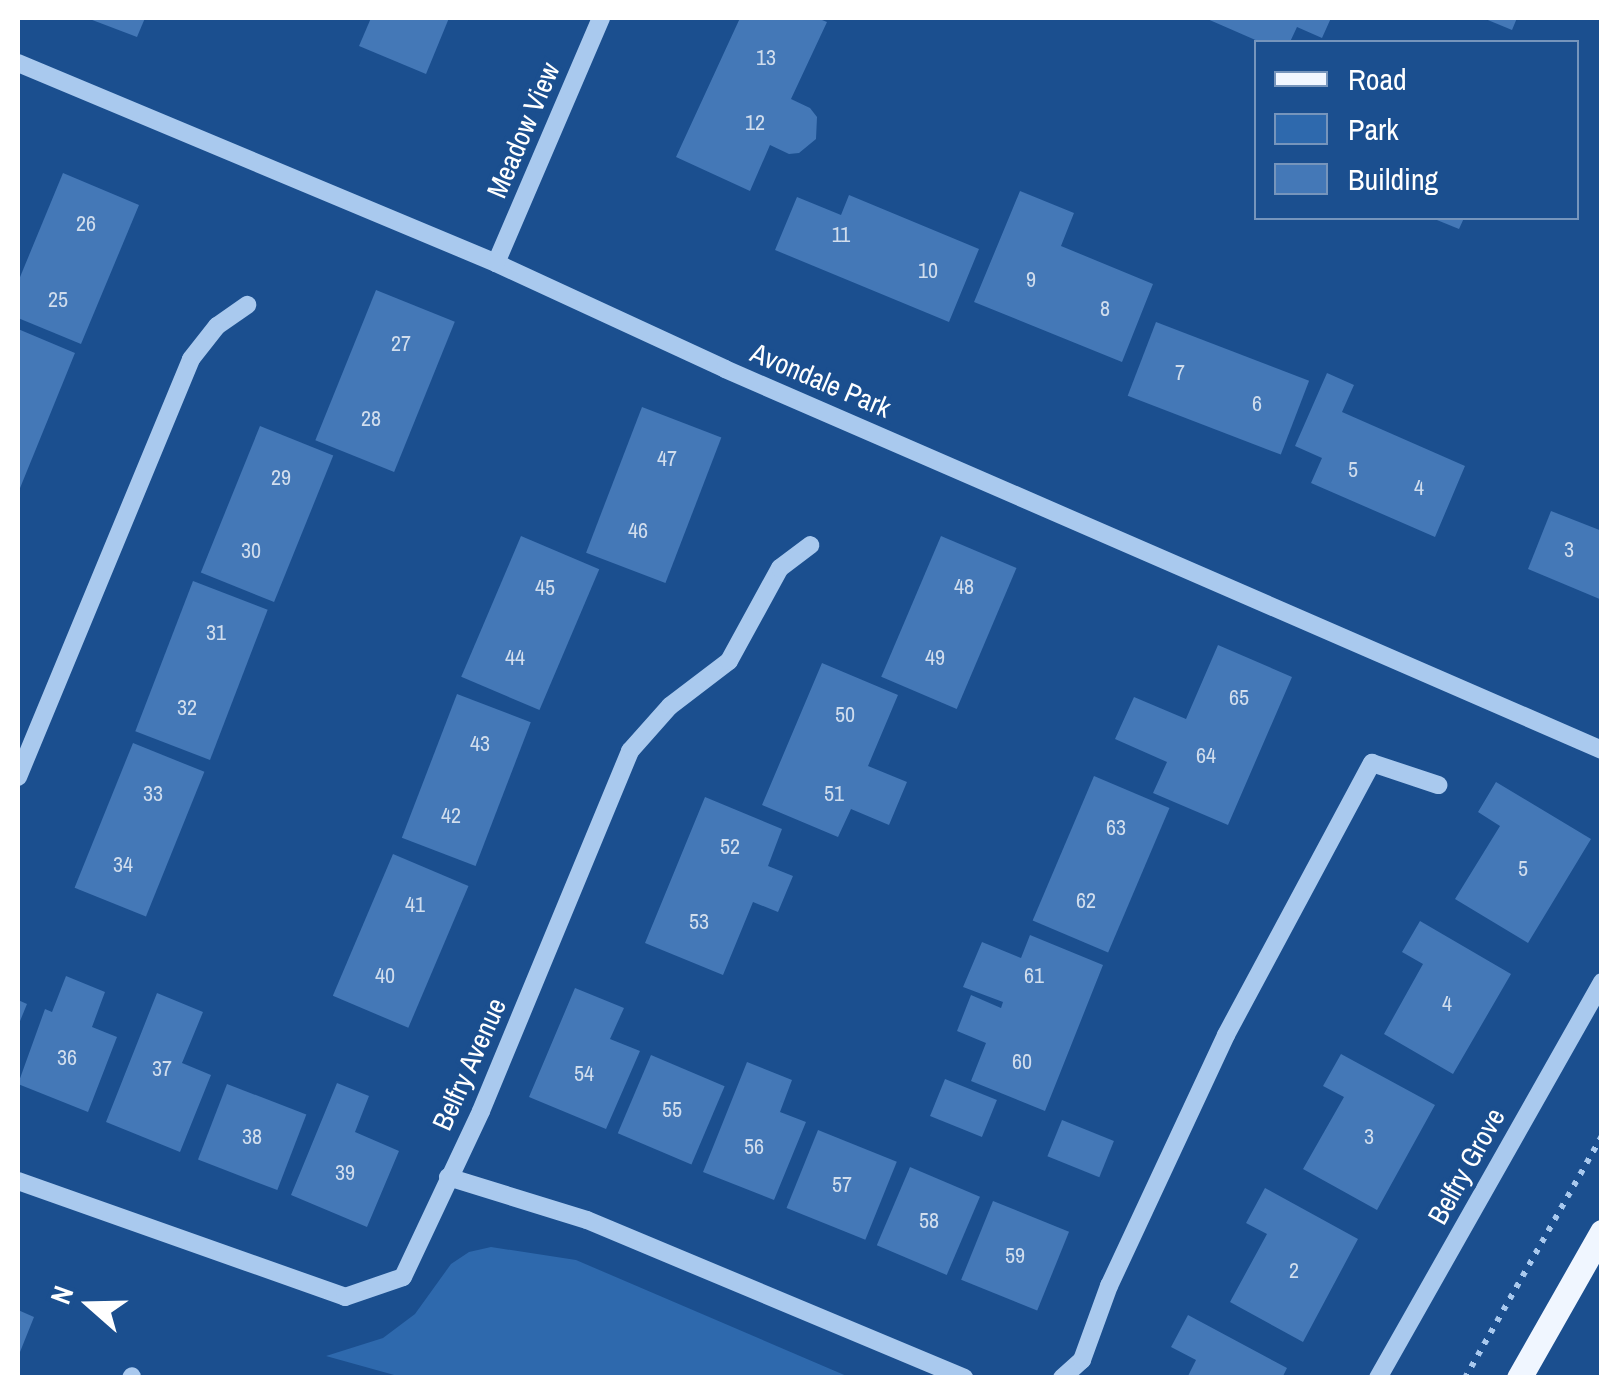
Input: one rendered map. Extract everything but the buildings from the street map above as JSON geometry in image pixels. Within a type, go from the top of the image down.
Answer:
[{"type":"main road","points":[[1518,1378],[1602,1232]]},
{"type":"street","name":"Meadow View","points":[[496,263],[601,18]]},
{"type":"street","name":"Avondale Park","points":[[18,62],[496,263],[725,368],[1602,750]]},
{"type":"street","points":[[18,777],[191,359],[218,326],[247,304]]},
{"type":"street","name":"Belfry Avenue","points":[[18,1181],[236,1262],[345,1296],[403,1277],[480,1111],[630,750],[670,706],[729,661],[780,568],[810,544]]},
{"type":"street","points":[[1062,1378],[1082,1360],[1109,1286],[1226,1036],[1372,763],[1438,785]]},
{"type":"street","name":"Belfry Grove","points":[[1378,1378],[1602,982]]},
{"type":"street","points":[[448,1177],[586,1220],[964,1378]]},
{"type":"path","points":[[1464,1378],[1602,1136]]},
{"type":"green space","points":[[491,1247],[576,1260],[849,1377],[405,1378],[326,1356],[383,1338],[415,1314],[451,1264],[469,1252]]}]
